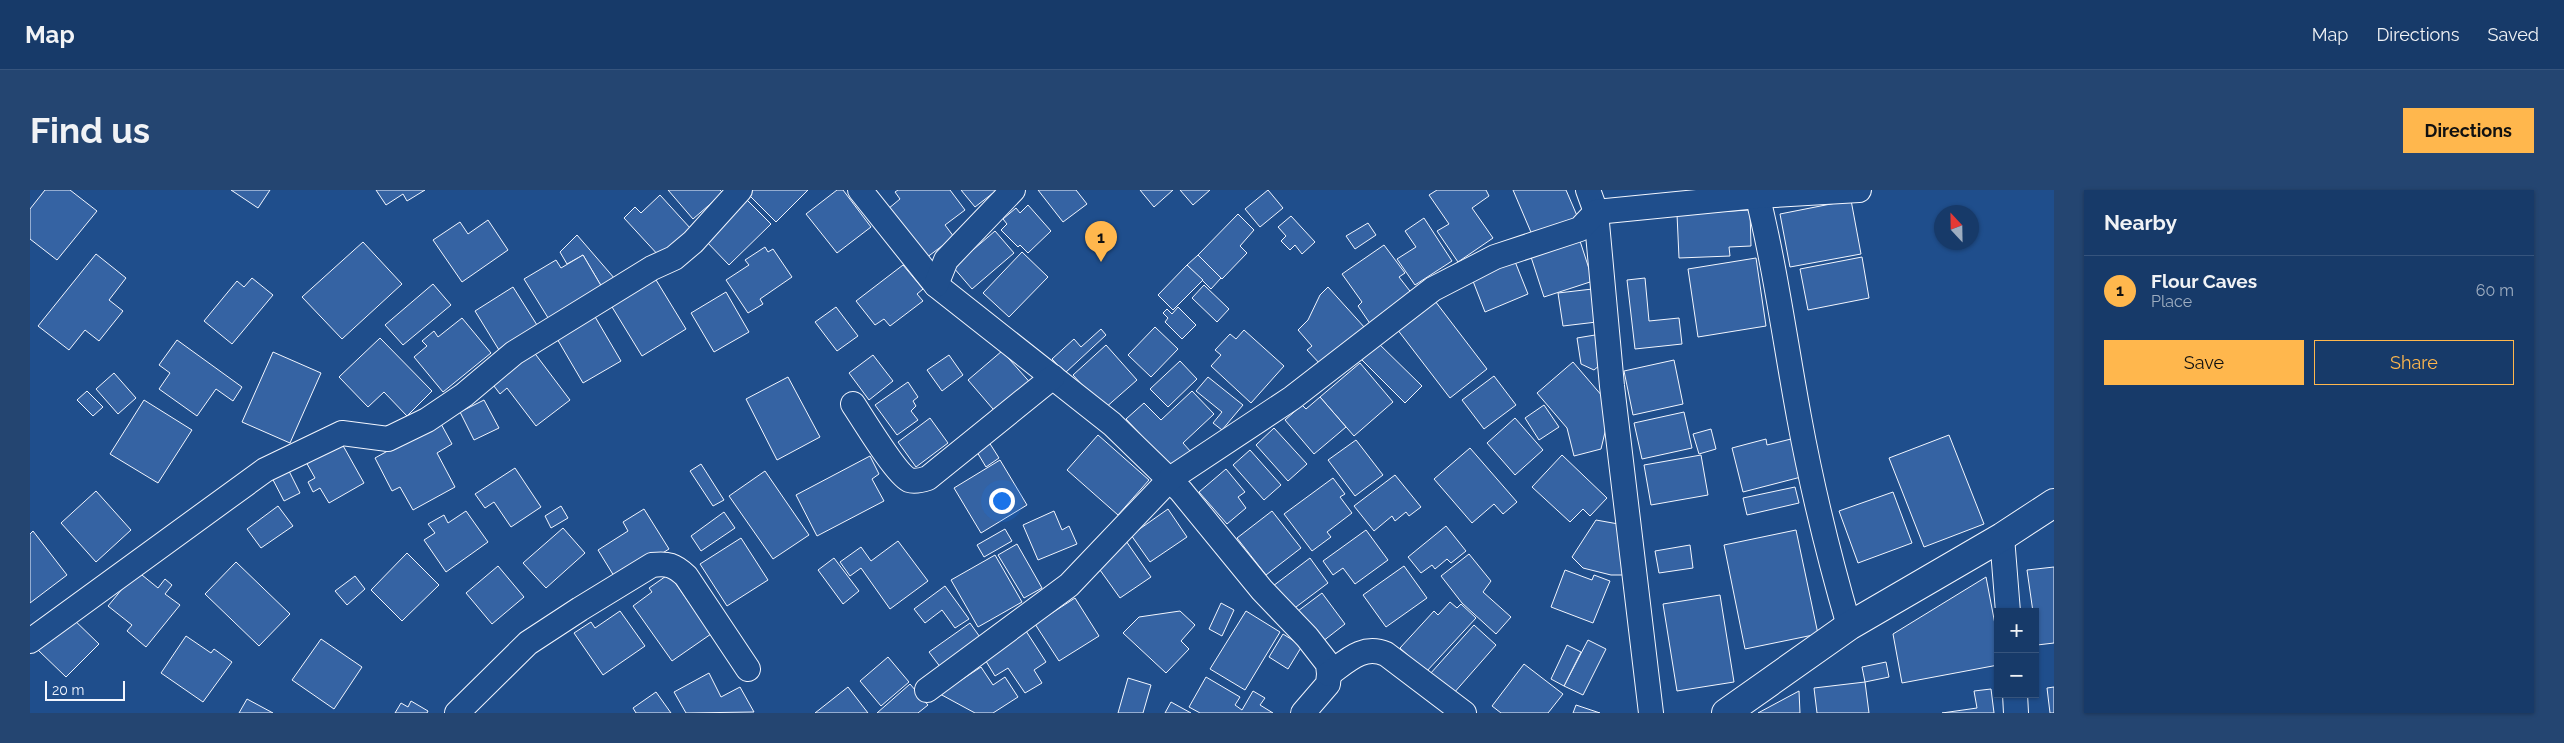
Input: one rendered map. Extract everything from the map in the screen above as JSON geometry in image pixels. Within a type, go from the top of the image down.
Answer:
[{"type":"street","points":[[30,641],[266,470],[342,433],[388,439],[427,420],[464,394],[514,353],[652,268],[674,258],[693,242],[740,190]]},
{"type":"street","points":[[860,190],[936,285],[1112,424],[1170,479],[1262,590],[1307,637],[1328,664],[1329,674],[1328,684],[1303,713]]},
{"type":"street","points":[[936,285],[946,260],[1013,190]]},
{"type":"street","points":[[1592,201],[1859,190]]},
{"type":"street","points":[[1757,193],[1774,270],[1799,417],[1825,543],[1849,626]]},
{"type":"street","points":[[927,690],[1068,585],[1170,479],[1292,398],[1433,289],[1495,257],[1580,230],[1592,201]]},
{"type":"street","points":[[1592,201],[1651,713]]},
{"type":"street","points":[[853,404],[899,472],[910,481],[919,480],[928,478],[1053,377]]},
{"type":"street","points":[[1726,713],[1849,626],[2002,537],[2054,503]]},
{"type":"street","points":[[2002,537],[2008,608]]},
{"type":"street","points":[[457,713],[528,643],[652,566],[664,564],[674,565],[686,576],[748,669]]},
{"type":"street","points":[[1329,674],[1360,651],[1376,649],[1386,654],[1464,713]]},
{"type":"street","points":[[2015,698],[2016,713]]},
{"type":"building","points":[[45,190],[70,190],[97,211],[57,260],[30,239],[30,209]]},
{"type":"building","points":[[231,190],[270,190],[258,208]]},
{"type":"building","points":[[376,190],[425,190],[407,201],[403,194],[386,205]]},
{"type":"building","points":[[668,190],[720,190],[723,193],[693,219]]},
{"type":"building","points":[[752,190],[808,190],[776,222],[748,194]]},
{"type":"building","points":[[837,190],[843,190],[871,227],[837,253],[806,214]]},
{"type":"building","points":[[898,190],[950,190],[965,210],[945,225],[954,237],[926,258],[888,209],[900,199],[895,192]]},
{"type":"building","points":[[961,190],[997,190],[975,207]]},
{"type":"building","points":[[1038,190],[1076,190],[1087,204],[1063,222]]},
{"type":"building","points":[[1140,190],[1173,190],[1154,207]]},
{"type":"building","points":[[1180,190],[1210,190],[1193,205]]},
{"type":"building","points":[[1268,190],[1283,208],[1260,227],[1245,209]]},
{"type":"building","points":[[1437,190],[1486,190],[1489,196],[1472,208],[1493,238],[1458,262],[1437,231],[1449,224],[1429,195]]},
{"type":"building","points":[[1513,190],[1566,190],[1578,218],[1533,237]]},
{"type":"building","points":[[660,195],[691,229],[660,257],[624,218],[635,207],[641,213]]},
{"type":"building","points":[[746,199],[771,224],[729,265],[704,239]]},
{"type":"building","points":[[1851,200],[1861,254],[1790,267],[1780,214]]},
{"type":"building","points":[[1028,205],[1051,231],[1028,253],[1020,245],[1018,247],[1001,230],[1007,224],[1003,219],[1016,208],[1020,213]]},
{"type":"building","points":[[1750,210],[1751,246],[1729,247],[1730,256],[1679,258],[1677,214]]},
{"type":"building","points":[[1238,214],[1254,230],[1240,246],[1247,253],[1222,279],[1198,255]]},
{"type":"building","points":[[1291,216],[1315,242],[1302,254],[1295,245],[1290,250],[1281,241],[1286,236],[1278,227]]},
{"type":"building","points":[[1424,218],[1452,261],[1415,285],[1397,259],[1416,247],[1405,231]]},
{"type":"building","points":[[488,220],[508,250],[462,282],[433,240],[460,222],[468,234]]},
{"type":"building","points":[[1368,223],[1376,235],[1355,249],[1346,236]]},
{"type":"building","points":[[995,231],[1014,253],[972,289],[953,267]]},
{"type":"building","points":[[577,235],[615,279],[603,289],[583,255],[567,264],[560,252]]},
{"type":"building","points":[[1580,241],[1593,281],[1544,297],[1531,257]]},
{"type":"building","points":[[363,242],[402,284],[342,339],[302,297]]},
{"type":"building","points":[[1384,245],[1405,273],[1399,277],[1413,295],[1371,325],[1358,306],[1362,302],[1342,274]]},
{"type":"building","points":[[765,247],[768,252],[773,249],[792,277],[760,299],[763,304],[748,313],[726,280],[749,265],[745,260]]},
{"type":"building","points":[[1022,252],[1048,277],[1009,317],[983,293]]},
{"type":"building","points":[[96,254],[126,278],[109,300],[123,311],[99,341],[85,330],[69,350],[38,326]]},
{"type":"building","points":[[583,255],[603,289],[550,321],[524,279],[556,260],[561,268]]},
{"type":"building","points":[[1198,255],[1221,278],[1211,289],[1187,265]]},
{"type":"building","points":[[1862,257],[1869,298],[1808,310],[1800,269]]},
{"type":"building","points":[[1756,258],[1766,326],[1698,337],[1688,269]]},
{"type":"building","points":[[1514,259],[1528,294],[1485,312],[1471,276]]},
{"type":"building","points":[[903,265],[923,289],[917,294],[923,301],[890,326],[884,319],[875,325],[856,301]]},
{"type":"building","points":[[1187,265],[1203,280],[1173,310],[1158,295]]},
{"type":"building","points":[[653,275],[686,329],[642,356],[609,302]]},
{"type":"building","points":[[252,278],[273,295],[232,344],[204,321],[237,281],[244,287]]},
{"type":"building","points":[[1645,278],[1649,321],[1679,318],[1682,344],[1635,349],[1627,280]]},
{"type":"building","points":[[433,284],[451,305],[403,345],[385,325]]},
{"type":"building","points":[[1204,285],[1229,309],[1217,322],[1192,298]]},
{"type":"building","points":[[513,287],[537,325],[499,350],[475,311]]},
{"type":"building","points":[[1328,287],[1365,328],[1322,366],[1307,350],[1312,346],[1298,330],[1308,320],[1320,295]]},
{"type":"building","points":[[1601,288],[1605,321],[1563,326],[1558,293]]},
{"type":"building","points":[[726,292],[749,332],[714,352],[691,313]]},
{"type":"building","points":[[1435,301],[1487,369],[1450,398],[1397,329]]},
{"type":"building","points":[[836,307],[858,336],[837,351],[815,322]]},
{"type":"building","points":[[1178,307],[1196,325],[1182,339],[1165,322],[1168,318],[1163,313],[1167,309],[1172,314]]},
{"type":"building","points":[[594,315],[621,361],[583,383],[556,337]]},
{"type":"building","points":[[462,318],[491,353],[443,392],[414,357],[427,346],[422,341],[434,331],[438,337]]},
{"type":"building","points":[[1155,327],[1178,349],[1151,377],[1128,355]]},
{"type":"building","points":[[1101,329],[1106,335],[1065,373],[1052,359],[1074,339],[1081,347]]},
{"type":"building","points":[[1244,330],[1284,366],[1251,403],[1211,366],[1221,355],[1215,350],[1230,334],[1236,339]]},
{"type":"building","points":[[1601,334],[1606,360],[1594,370],[1581,364],[1577,338]]},
{"type":"building","points":[[380,338],[432,391],[407,416],[384,392],[368,407],[339,377]]},
{"type":"building","points":[[177,340],[242,387],[233,401],[216,389],[197,416],[159,389],[170,373],[159,365]]},
{"type":"building","points":[[1375,340],[1422,386],[1405,403],[1359,357]]},
{"type":"building","points":[[1106,345],[1137,380],[1104,409],[1073,375]]},
{"type":"building","points":[[533,351],[570,400],[536,426],[507,388],[500,394],[491,382]]},
{"type":"building","points":[[1002,351],[1034,387],[999,416],[968,380]]},
{"type":"building","points":[[273,352],[321,373],[290,443],[242,422]]},
{"type":"building","points":[[873,355],[893,381],[869,400],[849,373]]},
{"type":"building","points":[[949,355],[963,375],[942,391],[927,370]]},
{"type":"building","points":[[1674,360],[1683,404],[1633,415],[1624,371]]},
{"type":"building","points":[[1180,361],[1197,379],[1168,407],[1150,389]]},
{"type":"building","points":[[1573,362],[1603,397],[1606,428],[1601,449],[1574,456],[1567,428],[1537,393]]},
{"type":"building","points":[[1360,363],[1393,402],[1354,436],[1320,397]]},
{"type":"building","points":[[114,373],[136,398],[118,414],[96,389]]},
{"type":"building","points":[[1494,376],[1516,405],[1484,429],[1462,400]]},
{"type":"building","points":[[788,377],[820,437],[777,460],[746,399]]},
{"type":"building","points":[[1208,377],[1243,405],[1222,430],[1213,423],[1222,412],[1196,391]]},
{"type":"building","points":[[908,382],[918,397],[913,401],[916,406],[911,411],[918,420],[897,435],[875,405]]},
{"type":"building","points":[[87,391],[103,407],[93,416],[77,400]]},
{"type":"building","points":[[1192,391],[1214,414],[1183,443],[1191,452],[1173,469],[1126,419],[1144,403],[1161,420]]},
{"type":"building","points":[[1320,397],[1346,427],[1314,454],[1285,420],[1302,405],[1306,409]]},
{"type":"building","points":[[144,400],[192,430],[158,483],[110,454]]},
{"type":"building","points":[[484,400],[499,428],[474,440],[460,412]]},
{"type":"building","points":[[1544,405],[1559,427],[1539,440],[1525,418]]},
{"type":"building","points":[[1684,412],[1692,448],[1642,459],[1634,423]]},
{"type":"building","points":[[930,418],[948,443],[916,467],[898,442]]},
{"type":"building","points":[[1515,418],[1543,450],[1515,475],[1487,443]]},
{"type":"building","points":[[440,422],[452,444],[437,453],[455,487],[413,510],[400,487],[392,491],[375,458]]},
{"type":"building","points":[[1274,428],[1307,464],[1288,481],[1256,445]]},
{"type":"building","points":[[1711,429],[1716,449],[1699,454],[1693,434]]},
{"type":"building","points":[[1098,435],[1149,480],[1118,515],[1067,470]]},
{"type":"building","points":[[1949,435],[1984,524],[1924,547],[1889,458]]},
{"type":"building","points":[[987,439],[999,458],[986,467],[974,447]]},
{"type":"building","points":[[1766,439],[1767,445],[1791,439],[1801,477],[1743,492],[1732,448]]},
{"type":"building","points":[[1356,440],[1383,475],[1355,496],[1328,460]]},
{"type":"building","points":[[341,442],[364,483],[329,503],[320,488],[313,492],[308,482],[315,478],[306,462]]},
{"type":"building","points":[[1470,448],[1517,502],[1503,514],[1494,504],[1472,523],[1434,479]]},
{"type":"building","points":[[1250,450],[1281,485],[1264,500],[1233,465]]},
{"type":"building","points":[[1562,455],[1607,498],[1590,516],[1583,509],[1570,522],[1532,487]]},
{"type":"building","points":[[1701,455],[1708,495],[1651,505],[1644,465]]},
{"type":"building","points":[[870,456],[879,474],[872,479],[884,501],[817,536],[796,495]]},
{"type":"building","points":[[1000,460],[1027,505],[981,533],[954,488]]},
{"type":"building","points":[[701,464],[724,500],[713,506],[690,471]]},
{"type":"building","points":[[287,467],[300,493],[284,501],[271,476]]},
{"type":"building","points":[[515,468],[541,507],[511,527],[494,502],[485,508],[475,494]]},
{"type":"building","points":[[1226,469],[1245,492],[1238,497],[1246,508],[1227,524],[1199,492]]},
{"type":"building","points":[[765,471],[809,535],[773,559],[729,496]]},
{"type":"building","points":[[1395,475],[1421,507],[1409,516],[1406,512],[1395,521],[1392,516],[1374,531],[1354,506]]},
{"type":"building","points":[[1333,478],[1345,494],[1340,497],[1352,513],[1327,532],[1331,537],[1312,551],[1284,514]]},
{"type":"building","points":[[1795,487],[1799,503],[1747,515],[1743,498]]},
{"type":"building","points":[[96,491],[131,530],[96,562],[61,523]]},
{"type":"building","points":[[1893,492],[1912,543],[1858,563],[1839,511]]},
{"type":"building","points":[[278,506],[293,526],[261,548],[247,529]]},
{"type":"building","points":[[561,506],[568,518],[551,528],[545,516]]},
{"type":"building","points":[[644,509],[669,549],[617,581],[598,550],[628,531],[623,522]]},
{"type":"building","points":[[1168,509],[1187,537],[1150,562],[1131,535]]},
{"type":"building","points":[[466,511],[488,542],[446,572],[424,540],[435,533],[428,524],[444,515],[448,523]]},
{"type":"building","points":[[1054,511],[1062,530],[1069,526],[1077,544],[1038,560],[1023,525]]},
{"type":"building","points":[[1272,511],[1301,548],[1266,575],[1237,538]]},
{"type":"building","points":[[724,512],[735,528],[701,551],[691,536]]},
{"type":"building","points":[[1596,520],[1624,525],[1628,575],[1611,575],[1583,568],[1572,557]]},
{"type":"building","points":[[1446,526],[1466,551],[1451,563],[1447,559],[1435,569],[1432,565],[1421,573],[1408,557]]},
{"type":"building","points":[[563,528],[585,553],[546,588],[523,563]]},
{"type":"building","points":[[1005,529],[1012,541],[984,557],[977,545]]},
{"type":"building","points":[[1366,530],[1388,560],[1355,584],[1343,568],[1333,575],[1323,561]]},
{"type":"building","points":[[1796,530],[1818,634],[1745,649],[1724,545]]},
{"type":"building","points":[[33,531],[67,575],[30,603],[30,534]]},
{"type":"building","points":[[741,538],[768,580],[727,606],[700,564]]},
{"type":"building","points":[[898,541],[928,581],[890,609],[861,568],[850,576],[840,562],[861,547],[871,561]]},
{"type":"building","points":[[1126,541],[1151,577],[1120,598],[1095,563]]},
{"type":"building","points":[[1017,544],[1042,588],[1024,598],[998,555]]},
{"type":"building","points":[[1690,545],[1693,568],[1659,573],[1655,551]]},
{"type":"building","points":[[407,553],[439,585],[402,621],[371,590]]},
{"type":"building","points":[[1469,554],[1491,581],[1483,592],[1511,617],[1496,634],[1462,603],[1441,576]]},
{"type":"building","points":[[995,555],[1022,602],[978,627],[951,580]]},
{"type":"building","points":[[834,558],[859,591],[843,604],[818,570]]},
{"type":"building","points":[[1310,558],[1328,583],[1292,610],[1273,586]]},
{"type":"building","points":[[236,562],[290,614],[259,646],[205,594]]},
{"type":"building","points":[[498,566],[524,597],[492,624],[466,593]]},
{"type":"building","points":[[1404,566],[1427,598],[1386,627],[1363,595]]},
{"type":"building","points":[[2054,567],[2054,643],[2039,645],[2039,608],[2032,608],[2027,570]]},
{"type":"building","points":[[1565,570],[1592,580],[1594,575],[1610,581],[1593,623],[1551,607]]},
{"type":"building","points":[[137,571],[158,588],[165,579],[172,585],[165,594],[180,605],[146,647],[127,631],[132,625],[108,606]]},
{"type":"building","points":[[669,574],[711,634],[672,661],[633,606],[652,592],[649,588]]},
{"type":"building","points":[[355,576],[365,589],[347,605],[335,591]]},
{"type":"building","points":[[1986,577],[1994,619],[1994,666],[1902,683],[1893,634]]},
{"type":"building","points":[[945,586],[969,619],[955,628],[942,610],[925,623],[914,609]]},
{"type":"building","points":[[1322,593],[1345,624],[1318,645],[1294,614]]},
{"type":"building","points":[[1720,595],[1734,682],[1677,691],[1663,604]]},
{"type":"building","points":[[1075,598],[1099,636],[1059,661],[1035,624]]},
{"type":"building","points":[[1450,602],[1457,608],[1461,604],[1476,618],[1426,672],[1400,648],[1434,611],[1438,615]]},
{"type":"building","points":[[1221,603],[1234,610],[1222,636],[1209,629]]},
{"type":"building","points":[[620,611],[645,646],[603,675],[574,633],[591,622],[595,628]]},
{"type":"building","points":[[1180,611],[1195,625],[1181,641],[1189,649],[1166,673],[1123,633],[1139,617]]},
{"type":"building","points":[[1246,611],[1280,632],[1245,690],[1210,669]]},
{"type":"building","points":[[69,615],[99,644],[66,677],[37,649]]},
{"type":"building","points":[[970,623],[982,640],[941,668],[929,652]]},
{"type":"building","points":[[1474,625],[1496,645],[1453,694],[1430,674]]},
{"type":"building","points":[[1026,631],[1046,662],[1034,670],[1042,683],[1025,693],[1008,668],[995,676],[984,658]]},
{"type":"building","points":[[1283,634],[1302,646],[1288,669],[1269,657]]},
{"type":"building","points":[[186,636],[211,653],[214,649],[232,662],[203,702],[161,673]]},
{"type":"building","points":[[321,639],[362,667],[334,709],[292,680]]},
{"type":"building","points":[[1588,640],[1606,649],[1583,695],[1564,686]]},
{"type":"building","points":[[1567,645],[1581,652],[1564,686],[1551,679]]},
{"type":"building","points":[[888,657],[909,682],[881,706],[860,681]]},
{"type":"building","points":[[1886,662],[1889,677],[1865,682],[1862,667]]},
{"type":"building","points":[[1524,664],[1563,694],[1548,713],[1501,713],[1492,706]]},
{"type":"building","points":[[981,667],[993,685],[1005,677],[1018,697],[993,713],[975,713],[940,694]]},
{"type":"building","points":[[709,673],[721,697],[740,687],[754,712],[686,713],[674,692]]},
{"type":"building","points":[[1206,677],[1240,697],[1235,705],[1242,710],[1253,691],[1265,698],[1260,705],[1273,713],[1200,713],[1189,707]]},
{"type":"building","points":[[1128,678],[1151,685],[1143,713],[1118,713]]},
{"type":"building","points":[[1865,682],[1869,713],[1817,713],[1814,688]]},
{"type":"building","points":[[910,684],[928,705],[918,713],[877,713]]},
{"type":"building","points":[[848,687],[868,713],[815,713]]},
{"type":"building","points":[[2054,687],[2054,713],[2050,713],[2047,688]]},
{"type":"building","points":[[1991,689],[1994,713],[1942,713],[1977,708],[1974,691]]},
{"type":"building","points":[[1799,691],[1800,713],[1758,713]]},
{"type":"building","points":[[656,692],[671,713],[636,713],[633,708]]},
{"type":"building","points":[[247,699],[273,713],[239,713]]},
{"type":"building","points":[[411,701],[428,711],[427,713],[395,713],[401,703],[408,707]]},
{"type":"building","points":[[1171,702],[1191,713],[1165,713]]},
{"type":"building","points":[[1576,705],[1600,713],[1573,713]]},
{"type":"place","name":"Flour Caves","points":[[1101,262]]}]
